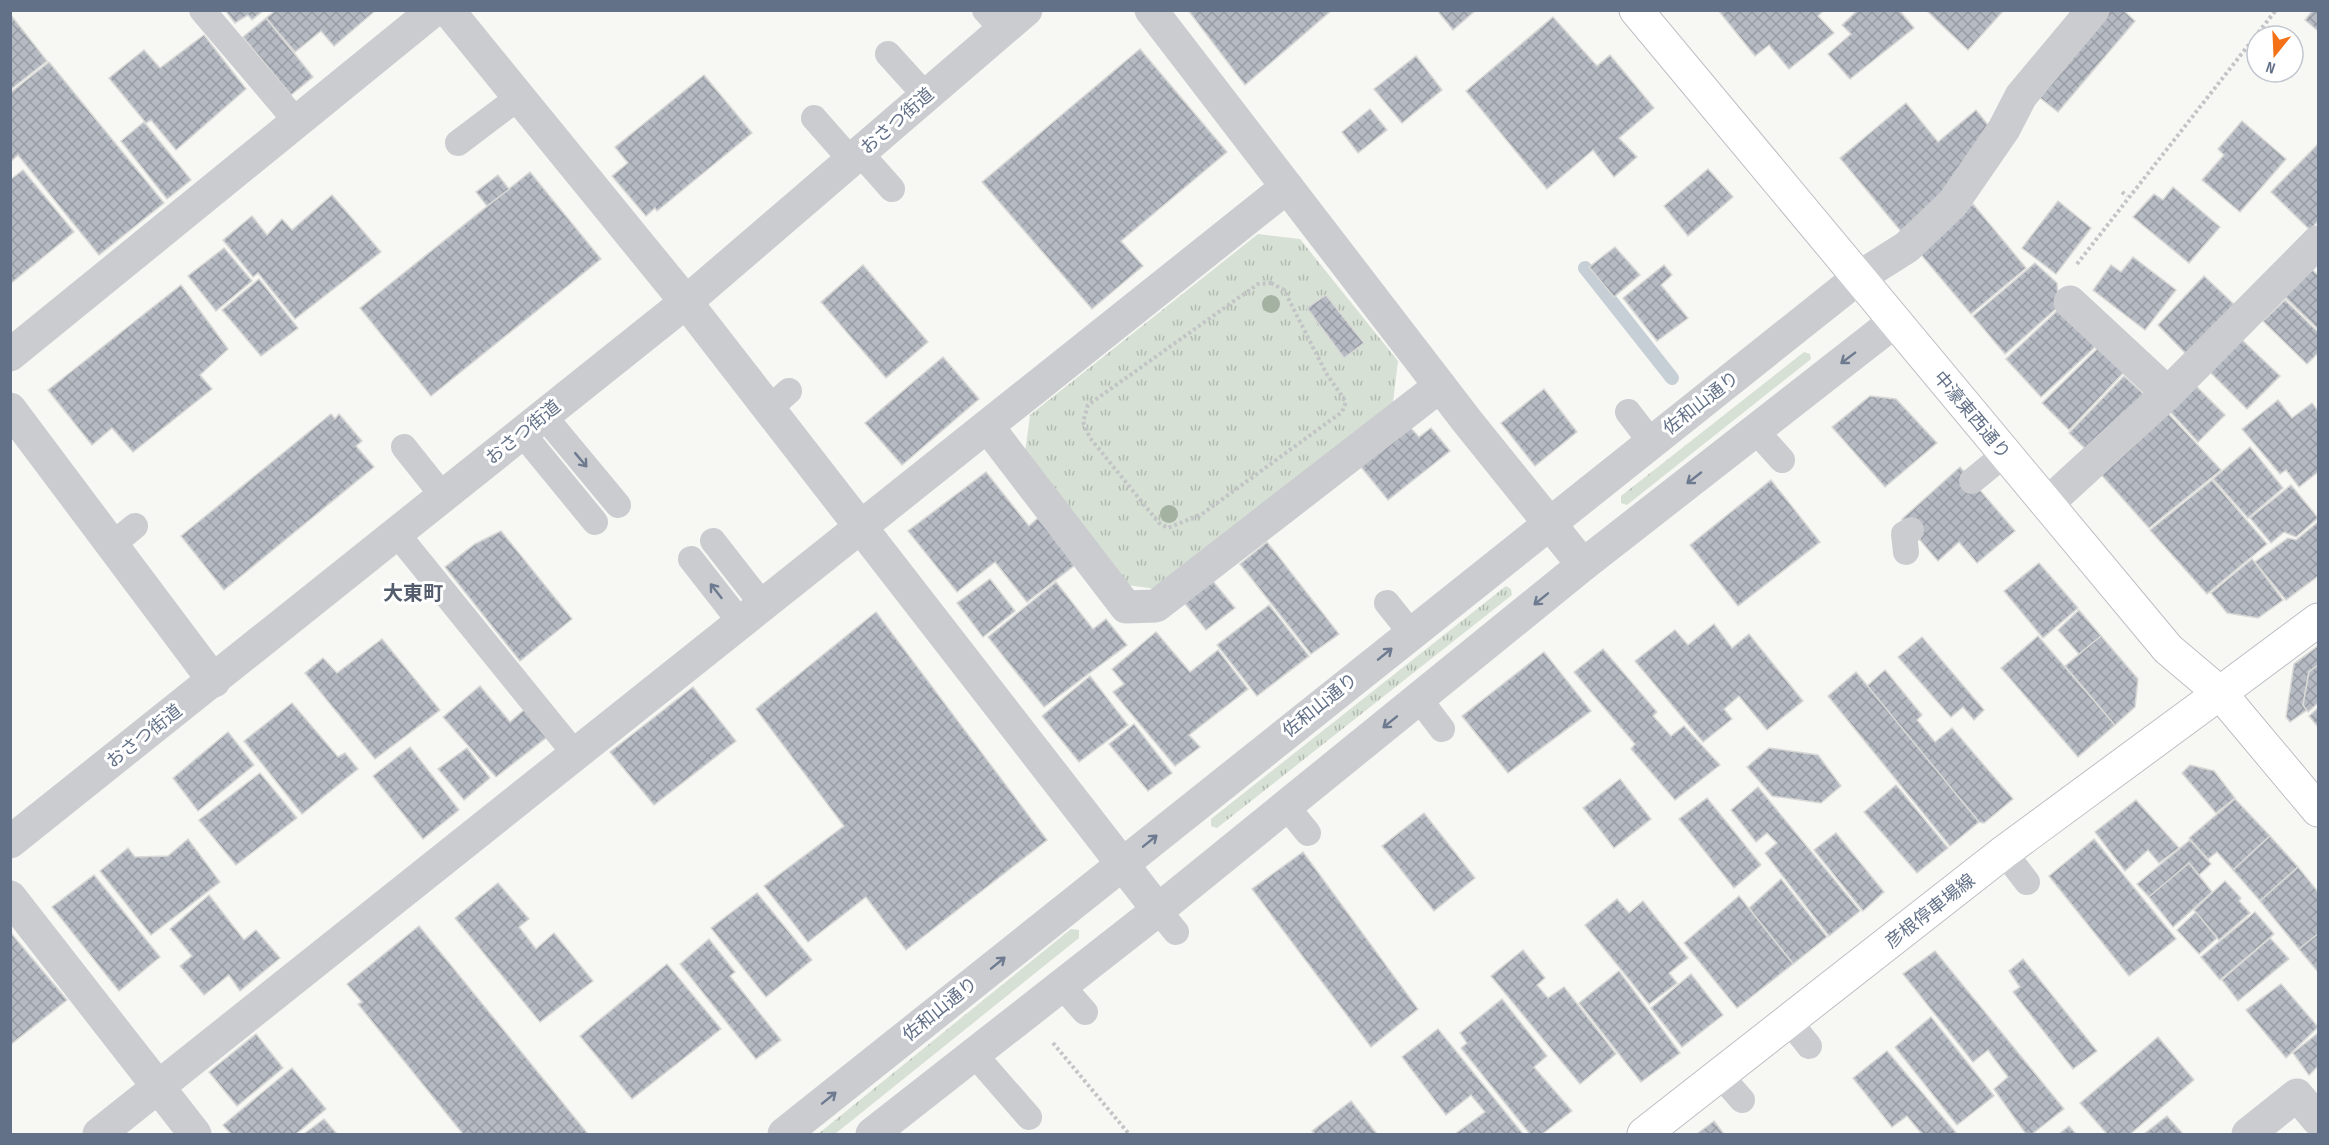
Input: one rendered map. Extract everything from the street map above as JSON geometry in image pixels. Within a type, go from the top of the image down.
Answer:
[{"type":"main road","name":"中濠東西通り","points":[[1643,13],[1894,322],[2168,649],[2220,693],[2319,810]]},
{"type":"main road","name":"彦根停車場線","points":[[1644,1134],[2004,852],[2319,620]]},
{"type":"street","points":[[10,355],[434,10]]},
{"type":"street","points":[[448,10],[519,86],[686,302],[779,400],[860,528],[1120,864],[1167,921]]},
{"type":"street","points":[[1150,10],[1264,141],[1287,187],[1340,242],[1440,386],[1474,415],[1549,523],[1583,565]]},
{"type":"street","name":"佐和山通り","points":[[784,1134],[1858,278],[1907,247],[1953,203],[2004,129],[2020,96],[2093,10]]},
{"type":"street","name":"おさつ街道","points":[[10,842],[686,302],[926,96],[1005,17]]},
{"type":"street","points":[[99,1134],[518,813],[752,614],[1287,187]]},
{"type":"street","points":[[2047,504],[2168,393],[2319,242]]},
{"type":"street","points":[[2070,302],[2168,393]]},
{"type":"street","points":[[872,1134],[1062,986],[1167,921],[1286,806],[1583,565],[1894,322]]},
{"type":"street","points":[[988,427],[1126,607],[1156,606],[1440,386]]},
{"type":"street","points":[[10,409],[124,535],[214,681]]},
{"type":"street","points":[[10,897],[195,1134]]},
{"type":"street","points":[[2248,1134],[2297,1095],[2319,1120]]},
{"type":"lane","points":[[202,10],[297,122]]},
{"type":"lane","points":[[888,54],[926,96]]},
{"type":"lane","points":[[458,143],[519,86]]},
{"type":"lane","points":[[814,118],[892,189]]},
{"type":"lane","points":[[1629,412],[1651,442]]},
{"type":"lane","points":[[533,424],[618,504]]},
{"type":"lane","points":[[533,424],[595,522]]},
{"type":"lane","points":[[1755,430],[1782,460]]},
{"type":"lane","points":[[404,447],[443,496]]},
{"type":"lane","points":[[1972,481],[2005,454]]},
{"type":"lane","points":[[397,534],[584,756]]},
{"type":"lane","points":[[713,541],[752,614]]},
{"type":"lane","points":[[691,559],[752,614]]},
{"type":"lane","points":[[1387,603],[1411,633]]},
{"type":"lane","points":[[1419,699],[1442,729]]},
{"type":"lane","points":[[1286,806],[1308,833]]},
{"type":"lane","points":[[2004,852],[2027,882]]},
{"type":"lane","points":[[1062,986],[1085,1012]]},
{"type":"lane","points":[[1789,1021],[1809,1046]]},
{"type":"lane","points":[[974,1054],[1029,1117]]},
{"type":"lane","points":[[1720,1075],[1742,1101]]},
{"type":"path","points":[[2070,302],[2066,278],[2127,196],[2276,10]]},
{"type":"path","points":[[2122,192],[2127,196]]},
{"type":"path","points":[[1271,283],[1284,290],[1326,373],[1346,402],[1342,412],[1202,514],[1168,528],[1159,524],[1097,447],[1083,422],[1088,405],[1258,284],[1271,283]]},
{"type":"path","points":[[1047,1035],[1129,1134]]},
{"type":"green space","points":[[1258,234],[1300,239],[1398,361],[1393,402],[1156,589],[1127,585],[1025,453],[1030,415]]},
{"type":"green space","points":[[1804,352],[1810,354],[1811,359],[1627,505],[1621,503],[1621,496]]},
{"type":"green space","points":[[1506,586],[1511,589],[1512,595],[1217,828],[1211,826],[1211,819]]},
{"type":"green space","points":[[1071,929],[1079,930],[1079,938],[835,1134],[818,1134]]},
{"type":"building","points":[[225,10],[264,10],[252,20],[248,15],[235,23]]},
{"type":"building","points":[[276,10],[376,10],[334,46],[321,31],[295,52],[266,18]]},
{"type":"building","points":[[1188,10],[1332,10],[1245,85]]},
{"type":"building","points":[[1437,10],[1476,10],[1453,30]]},
{"type":"building","points":[[1718,10],[1824,10],[1818,16],[1834,33],[1789,69],[1769,45],[1755,56]]},
{"type":"building","points":[[1858,10],[1899,10],[1914,28],[1850,79],[1828,54],[1851,34],[1842,25]]},
{"type":"building","points":[[1926,10],[2004,10],[1968,50]]},
{"type":"building","points":[[2110,10],[2123,10],[2135,21],[2058,112],[2039,97]]},
{"type":"building","points":[[2313,10],[2318,10],[2318,31],[2305,20]]},
{"type":"building","points":[[10,14],[47,61],[10,90]]},
{"type":"building","points":[[1553,17],[1597,66],[1610,55],[1654,108],[1619,138],[1637,157],[1614,177],[1593,150],[1547,189],[1466,91]]},
{"type":"building","points":[[266,18],[313,77],[291,95],[243,37]]},
{"type":"building","points":[[204,35],[246,89],[176,150],[151,120],[146,123],[109,78],[144,50],[160,68]]},
{"type":"building","points":[[1140,49],[1227,152],[1121,241],[1143,266],[1092,309],[982,182]]},
{"type":"building","points":[[1416,56],[1442,90],[1402,123],[1374,89]]},
{"type":"building","points":[[49,62],[164,203],[99,255],[18,155],[10,162],[10,93]]},
{"type":"building","points":[[704,75],[752,133],[657,211],[655,208],[646,216],[612,176],[628,163],[615,147]]},
{"type":"building","points":[[1906,103],[1938,142],[1976,110],[1992,130],[1965,180],[1904,235],[1840,158]]},
{"type":"building","points":[[1370,109],[1387,130],[1358,153],[1342,132]]},
{"type":"building","points":[[2242,121],[2286,159],[2240,212],[2202,180],[2224,155],[2218,149]]},
{"type":"building","points":[[144,122],[191,180],[167,199],[121,141]]},
{"type":"building","points":[[2318,144],[2318,221],[2310,230],[2271,192]]},
{"type":"building","points":[[1708,169],[1733,197],[1688,236],[1664,206]]},
{"type":"building","points":[[23,170],[74,232],[10,284],[10,180]]},
{"type":"building","points":[[530,172],[601,259],[431,396],[360,308]]},
{"type":"building","points":[[498,175],[509,189],[487,206],[476,192]]},
{"type":"building","points":[[2173,187],[2220,227],[2189,263],[2133,217],[2154,194],[2163,200]]},
{"type":"building","points":[[332,195],[381,252],[295,319],[258,273],[253,277],[223,240],[252,216],[267,235],[282,219],[292,230]]},
{"type":"building","points":[[2058,201],[2091,228],[2056,274],[2022,248]]},
{"type":"building","points":[[1973,204],[2026,268],[1971,314],[1918,251]]},
{"type":"building","points":[[1615,247],[1640,275],[1614,297],[1589,267]]},
{"type":"building","points":[[224,248],[252,281],[216,311],[188,276]]},
{"type":"building","points":[[2133,257],[2176,290],[2145,330],[2093,290],[2111,265],[2121,272]]},
{"type":"building","points":[[2035,263],[2057,283],[2059,306],[2005,354],[1973,316]]},
{"type":"building","points":[[863,265],[928,342],[886,378],[821,302]]},
{"type":"building","points":[[1664,265],[1672,275],[1661,285],[1688,318],[1657,341],[1623,298]]},
{"type":"building","points":[[2308,266],[2318,275],[2318,329],[2283,295]]},
{"type":"building","points":[[2204,276],[2239,309],[2190,358],[2158,325]]},
{"type":"building","points":[[259,279],[298,328],[261,356],[222,310]]},
{"type":"building","points":[[181,285],[228,349],[200,375],[212,389],[133,452],[112,428],[92,445],[48,390]]},
{"type":"building","points":[[1326,295],[1364,343],[1344,358],[1307,308]]},
{"type":"building","points":[[2285,300],[2318,332],[2318,353],[2307,364],[2263,321]]},
{"type":"building","points":[[2059,309],[2095,347],[2041,397],[2006,359]]},
{"type":"building","points":[[2241,339],[2280,376],[2247,409],[2209,371]]},
{"type":"building","points":[[2098,348],[2124,372],[2069,430],[2042,403]]},
{"type":"building","points":[[943,357],[979,399],[902,465],[865,423]]},
{"type":"building","points":[[2124,376],[2148,398],[2093,456],[2069,433]]},
{"type":"building","points":[[2191,381],[2225,415],[2198,442],[2166,407]]},
{"type":"building","points":[[1544,389],[1577,432],[1535,466],[1501,423]]},
{"type":"building","points":[[1870,396],[1896,399],[1937,443],[1885,487],[1832,427]]},
{"type":"building","points":[[2278,400],[2292,418],[2312,403],[2318,411],[2318,472],[2299,487],[2286,470],[2280,474],[2242,429]]},
{"type":"building","points":[[2164,409],[2221,470],[2149,528],[2098,471]]},
{"type":"building","points":[[331,414],[335,419],[339,414],[362,441],[356,446],[374,467],[224,590],[181,536]]},
{"type":"building","points":[[1406,423],[1419,437],[1431,428],[1450,451],[1388,500],[1357,462]]},
{"type":"building","points":[[2250,447],[2283,488],[2248,518],[2213,479]]},
{"type":"building","points":[[1960,467],[2015,531],[1977,563],[1959,542],[1938,561],[1902,519]]},
{"type":"building","points":[[986,472],[1029,526],[1039,517],[1075,565],[1027,602],[995,562],[957,592],[908,531]]},
{"type":"building","points":[[1771,480],[1820,542],[1738,606],[1690,545]]},
{"type":"building","points":[[2212,480],[2267,544],[2207,594],[2150,530]]},
{"type":"building","points":[[2291,485],[2318,518],[2296,537],[2284,532],[2271,543],[2250,518]]},
{"type":"building","points":[[2318,522],[2318,576],[2286,600],[2255,562],[2288,538],[2296,540]]},
{"type":"building","points":[[501,531],[572,619],[520,661],[445,567],[475,544]]},
{"type":"building","points":[[1267,542],[1339,634],[1311,654],[1240,564]]},
{"type":"building","points":[[2252,559],[2283,600],[2258,618],[2227,613],[2211,593]]},
{"type":"building","points":[[2039,563],[2078,608],[2043,638],[2004,591]]},
{"type":"building","points":[[990,579],[1015,611],[983,637],[957,603]]},
{"type":"building","points":[[1211,579],[1235,608],[1206,630],[1183,601]]},
{"type":"building","points":[[1056,582],[1093,629],[1106,619],[1127,645],[1044,707],[988,637]]},
{"type":"building","points":[[1269,605],[1309,656],[1257,696],[1217,645]]},
{"type":"building","points":[[2079,610],[2101,636],[2079,654],[2058,630]]},
{"type":"building","points":[[876,612],[1047,840],[906,950],[866,897],[808,942],[764,886],[844,826],[756,709]]},
{"type":"building","points":[[1714,624],[1732,648],[1749,634],[1803,701],[1767,730],[1739,696],[1724,709],[1732,719],[1703,742],[1635,661],[1675,630],[1688,645]]},
{"type":"building","points":[[1156,632],[1190,672],[1218,650],[1248,689],[1189,735],[1200,747],[1175,766],[1113,692],[1124,684],[1112,669]]},
{"type":"building","points":[[2038,636],[2115,725],[2078,757],[2001,668]]},
{"type":"building","points":[[2101,636],[2138,679],[2135,707],[2115,725],[2065,666]]},
{"type":"building","points":[[1922,637],[1984,710],[1974,720],[1963,707],[1951,717],[1898,657]]},
{"type":"building","points":[[382,639],[440,710],[375,759],[305,673],[323,658],[337,673]]},
{"type":"building","points":[[2318,646],[2318,665],[2309,672],[2303,705],[2307,710],[2290,722],[2286,717],[2294,664]]},
{"type":"building","points":[[1603,649],[1657,712],[1653,716],[1671,736],[1684,726],[1720,765],[1675,800],[1631,749],[1635,744],[1574,672]]},
{"type":"building","points":[[1544,652],[1591,711],[1508,773],[1462,716]]},
{"type":"building","points":[[2318,665],[2318,703],[2308,712],[2303,705],[2309,672]]},
{"type":"building","points":[[1885,670],[1922,715],[1917,720],[1935,742],[1952,728],[2013,799],[1984,823],[1979,822],[1867,686]]},
{"type":"building","points":[[1856,672],[1979,822],[1950,846],[1828,696]]},
{"type":"building","points":[[1090,676],[1128,725],[1079,762],[1042,716]]},
{"type":"building","points":[[480,686],[510,722],[525,709],[547,737],[496,777],[443,717]]},
{"type":"building","points":[[693,687],[736,741],[654,805],[610,752]]},
{"type":"building","points":[[292,703],[338,757],[345,753],[358,769],[302,814],[244,741]]},
{"type":"building","points":[[2318,708],[2318,727],[2309,716]]},
{"type":"building","points":[[1134,724],[1172,773],[1148,791],[1109,744]]},
{"type":"building","points":[[228,732],[254,765],[198,811],[173,778]]},
{"type":"building","points":[[410,747],[459,810],[423,839],[373,776]]},
{"type":"building","points":[[467,748],[490,778],[464,800],[438,769]]},
{"type":"building","points":[[1769,748],[1818,755],[1841,786],[1821,803],[1772,796],[1747,767]]},
{"type":"building","points":[[2190,765],[2214,771],[2235,798],[2216,813],[2182,773]]},
{"type":"building","points":[[260,773],[297,818],[236,865],[199,820]]},
{"type":"building","points":[[1620,779],[1651,819],[1614,848],[1583,808]]},
{"type":"building","points":[[1896,785],[1948,848],[1917,873],[1864,812]]},
{"type":"building","points":[[1758,787],[1860,911],[1829,936],[1765,853],[1777,843],[1767,833],[1756,842],[1731,810]]},
{"type":"building","points":[[1707,798],[1761,865],[1734,888],[1679,819]]},
{"type":"building","points":[[2235,799],[2270,836],[2233,870],[2217,852],[2208,859],[2189,838]]},
{"type":"building","points":[[2136,800],[2179,848],[2159,863],[2148,850],[2125,871],[2095,832]]},
{"type":"building","points":[[1424,813],[1475,878],[1434,911],[1382,846]]},
{"type":"building","points":[[1836,833],[1884,892],[1863,911],[1814,850]]},
{"type":"building","points":[[2270,836],[2298,867],[2260,901],[2233,870]]},
{"type":"building","points":[[188,839],[220,882],[151,935],[100,871],[128,848],[135,857],[168,856]]},
{"type":"building","points":[[2094,839],[2176,939],[2129,976],[2049,876]]},
{"type":"building","points":[[2190,840],[2211,864],[2199,875],[2189,863],[2149,897],[2137,884]]},
{"type":"building","points":[[1303,852],[1418,1009],[1371,1047],[1252,889]]},
{"type":"building","points":[[2189,863],[2212,892],[2173,927],[2149,897]]},
{"type":"building","points":[[2298,867],[2318,892],[2318,934],[2299,949],[2260,901]]},
{"type":"building","points":[[94,875],[160,957],[119,991],[52,907]]},
{"type":"building","points":[[1781,879],[1827,937],[1793,964],[1749,908]]},
{"type":"building","points":[[2225,881],[2241,898],[2239,901],[2250,913],[2219,940],[2194,910]]},
{"type":"building","points":[[498,883],[529,919],[519,927],[536,949],[554,933],[593,981],[540,1022],[455,918]]},
{"type":"building","points":[[757,893],[812,960],[766,997],[711,928]]},
{"type":"building","points":[[209,895],[244,940],[256,930],[280,958],[240,991],[229,975],[204,995],[180,966],[192,956],[170,929]]},
{"type":"building","points":[[1739,896],[1793,964],[1737,1008],[1684,943]]},
{"type":"building","points":[[1617,899],[1629,913],[1643,901],[1688,958],[1669,973],[1677,983],[1649,1004],[1585,925]]},
{"type":"building","points":[[2196,912],[2217,938],[2199,954],[2177,930]]},
{"type":"building","points":[[2255,912],[2274,934],[2220,980],[2201,957]]},
{"type":"building","points":[[419,926],[588,1134],[463,1134],[358,1004],[362,1002],[347,984]]},
{"type":"building","points":[[10,932],[67,1000],[10,1045]]},
{"type":"building","points":[[2318,934],[2318,972],[2299,949]]},
{"type":"building","points":[[2270,938],[2289,959],[2238,1001],[2222,980]]},
{"type":"building","points":[[709,939],[735,972],[730,976],[781,1040],[756,1059],[680,964]]},
{"type":"building","points":[[1523,950],[1545,978],[1537,985],[1548,998],[1564,987],[1616,1054],[1580,1084],[1491,976]]},
{"type":"building","points":[[1935,951],[2064,1109],[2032,1134],[2026,1134],[1994,1089],[2008,1077],[1988,1050],[1973,1062],[1903,974]]},
{"type":"building","points":[[2023,959],[2097,1051],[2073,1069],[2013,992],[2020,987],[2009,971]]},
{"type":"building","points":[[667,964],[721,1029],[632,1099],[580,1036]]},
{"type":"building","points":[[1619,971],[1680,1053],[1641,1082],[1579,1003]]},
{"type":"building","points":[[1691,974],[1723,1015],[1682,1047],[1651,1008]]},
{"type":"building","points":[[2281,984],[2318,1027],[2286,1058],[2246,1010]]},
{"type":"building","points":[[1502,999],[1547,1056],[1534,1067],[1572,1111],[1542,1134],[1530,1134],[1461,1048],[1467,1043],[1460,1033]]},
{"type":"building","points":[[1931,1017],[1994,1096],[1957,1125],[1895,1047]]},
{"type":"building","points":[[1438,1029],[1523,1134],[1455,1134],[1485,1112],[1471,1095],[1446,1115],[1402,1057]]},
{"type":"building","points":[[2318,1033],[2318,1066],[2309,1075],[2293,1053]]},
{"type":"building","points":[[256,1034],[283,1068],[237,1106],[209,1072]]},
{"type":"building","points":[[2158,1037],[2194,1080],[2130,1134],[2107,1134],[2080,1103]]},
{"type":"building","points":[[1887,1051],[1957,1134],[1922,1134],[1907,1116],[1892,1127],[1853,1078]]},
{"type":"building","points":[[292,1068],[326,1109],[296,1134],[231,1134],[223,1125]]},
{"type":"building","points":[[1351,1101],[1377,1134],[1315,1134],[1312,1131]]},
{"type":"building","points":[[2167,1116],[2183,1134],[2144,1134]]},
{"type":"building","points":[[324,1119],[337,1134],[304,1134]]},
{"type":"building","points":[[1714,1121],[1724,1134],[1697,1134]]},
{"type":"building","points":[[2069,1126],[2076,1134],[2059,1134]]},
{"type":"waterway","points":[[1585,268],[1672,378]]},
{"type":"district","name":"大東町","points":[[413,593]]}]
